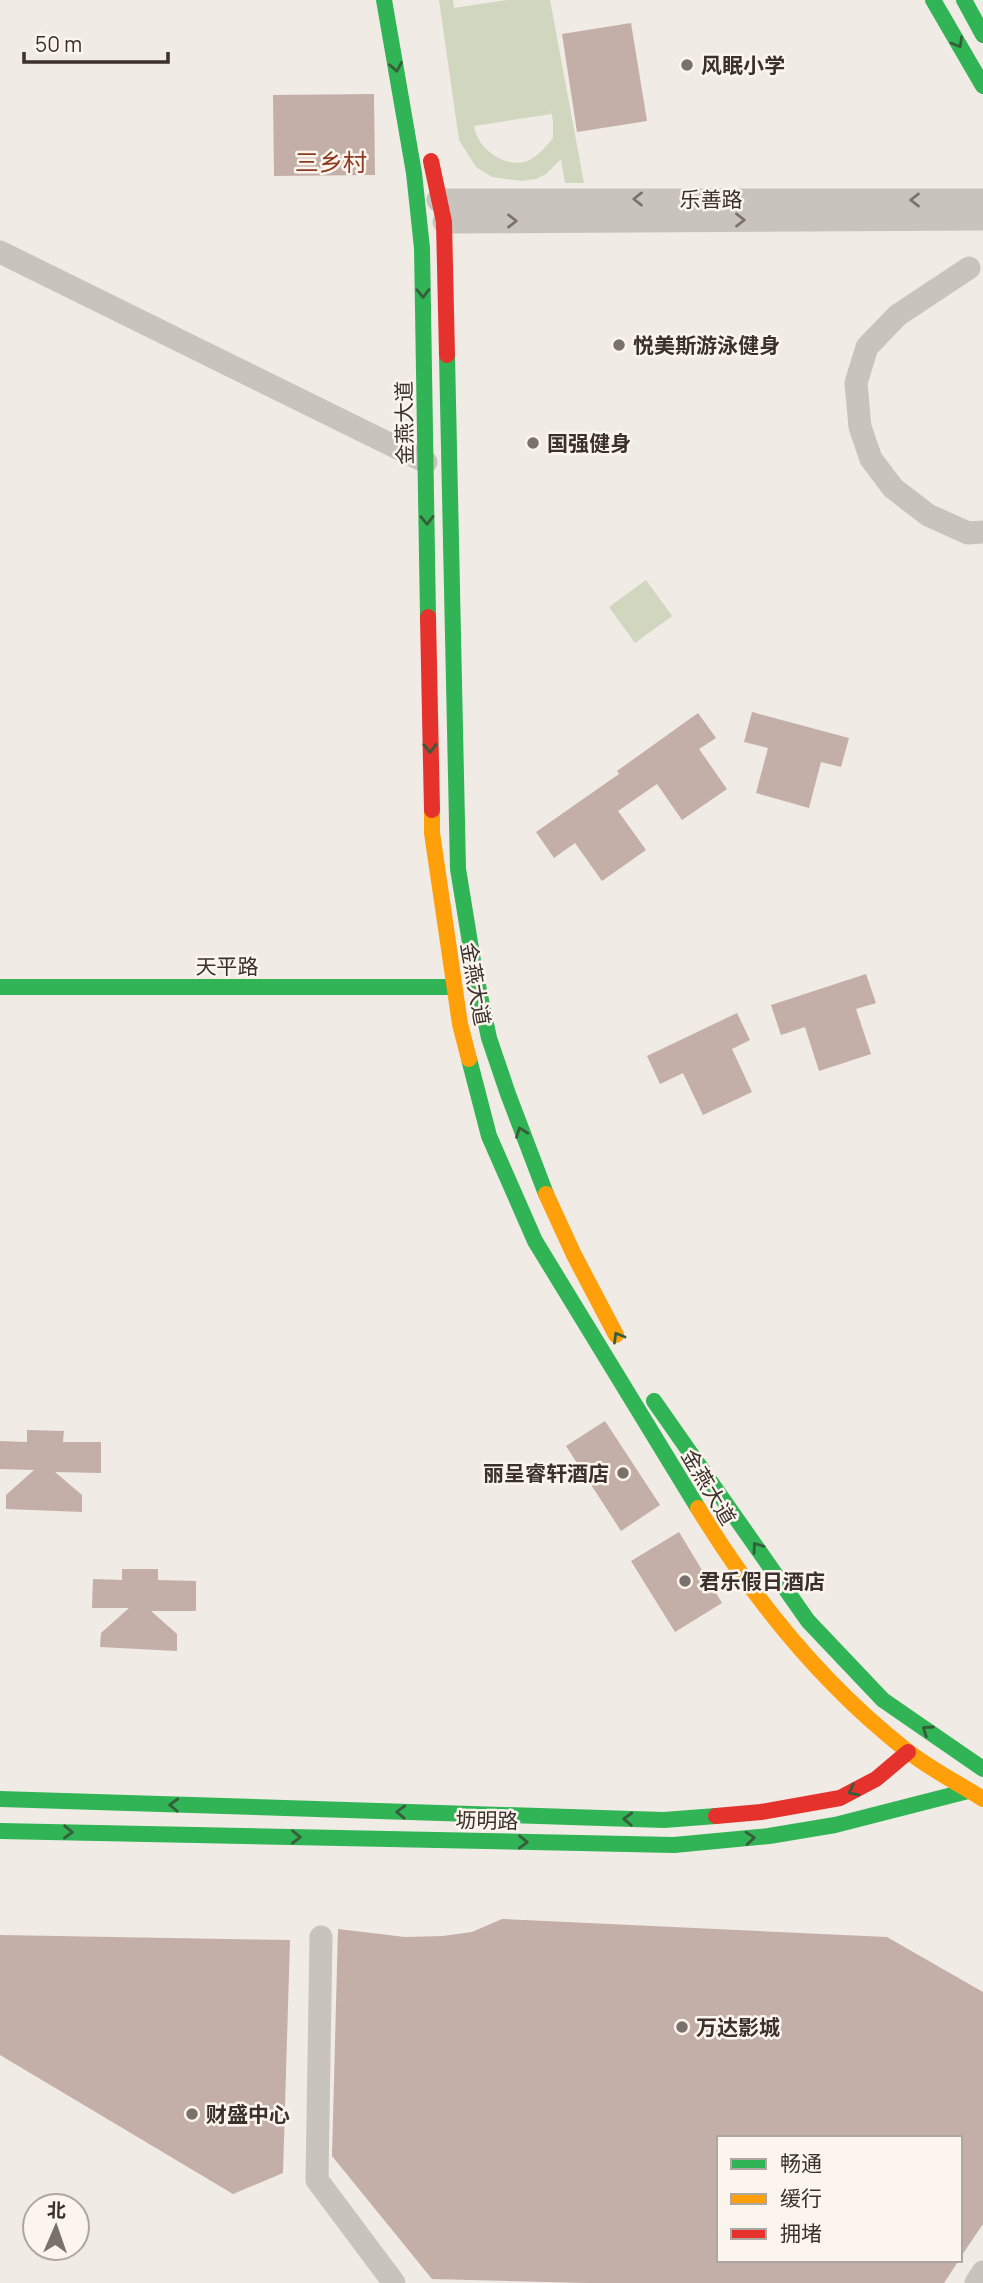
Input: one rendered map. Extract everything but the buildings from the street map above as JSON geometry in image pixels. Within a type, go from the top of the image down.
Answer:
[{"type":"main road","name":"金燕大道","points":[[384,0],[414,173],[422,248],[432,833],[460,1024],[489,1136],[536,1241],[727,1556],[788,1638],[868,1718],[908,1752],[976,1795]]},
{"type":"main road","points":[[933,0],[983,86]]},
{"type":"main road","points":[[964,0],[983,35]]},
{"type":"main road","name":"金燕大道","points":[[428,145],[441,211],[458,869],[472,958],[487,1029],[539,1180],[595,1298],[622,1346]]},
{"type":"main road","name":"天平路","points":[[0,987],[454,988]]},
{"type":"main road","name":"金燕大道","points":[[643,1382],[808,1621],[883,1700],[983,1769]]},
{"type":"main road","name":"坜明路","points":[[0,1799],[664,1820],[761,1812],[840,1798],[876,1779],[908,1752]]},
{"type":"main road","name":"坜明路","points":[[0,1831],[674,1845],[769,1836],[976,1795]]},
{"type":"street","name":"乐善路","points":[[441,211],[983,200]]},
{"type":"street","name":"乐善路","points":[[441,211],[983,219]]},
{"type":"street","points":[[0,253],[426,462]]},
{"type":"street","points":[[969,268],[898,315],[867,347],[856,383],[860,427],[872,459],[893,488],[928,515],[968,533],[983,532]]},
{"type":"street","points":[[321,1937],[317,2180],[394,2283]]},
{"type":"street","points":[[976,2283],[983,2272]]},
{"type":"green space","points":[[439,0],[453,0],[454,8],[507,0],[550,0],[584,183],[565,183],[561,159],[546,174],[536,179],[522,181],[492,177],[476,167],[459,140]],"holes":[[[550,107],[553,121],[553,138],[544,149],[533,158],[514,163],[488,151],[476,135],[474,126],[551,114]]]},
{"type":"green space","points":[[646,580],[672,616],[635,643],[609,607]]},
{"type":"traffic: fast","points":[[384,0],[414,173],[422,248],[428,617]]},
{"type":"traffic: fast","points":[[933,0],[983,86]]},
{"type":"traffic: fast","points":[[964,0],[983,35]]},
{"type":"traffic: fast","points":[[447,355],[458,869],[489,1038],[546,1194]]},
{"type":"traffic: fast","points":[[0,987],[454,987]]},
{"type":"traffic: fast","points":[[469,1059],[489,1136],[535,1241],[698,1508]]},
{"type":"traffic: fast","points":[[654,1401],[808,1621],[883,1700],[983,1769]]},
{"type":"traffic: fast","points":[[0,1831],[674,1845],[769,1836],[835,1825],[968,1791]]},
{"type":"traffic: fast","points":[[0,1799],[664,1820],[716,1816]]},
{"type":"traffic: slow","points":[[432,810],[432,833],[460,1024],[469,1059]]},
{"type":"traffic: slow","points":[[546,1194],[616,1335]]},
{"type":"traffic: slow","points":[[698,1508],[766,1607],[846,1697],[915,1757],[983,1799]]},
{"type":"traffic: jam","points":[[431,161],[444,222],[447,355]]},
{"type":"traffic: jam","points":[[428,617],[432,810]]},
{"type":"traffic: jam","points":[[716,1816],[761,1812],[840,1798],[876,1779],[908,1752]]},
{"type":"place","name":"风眠小学","points":[[687,65]]},
{"type":"place","name":"悦美斯游泳健身","points":[[619,345]]},
{"type":"place","name":"国强健身","points":[[533,443]]},
{"type":"place","name":"丽呈睿轩酒店","points":[[623,1473]]},
{"type":"place","name":"君乐假日酒店","points":[[685,1581]]},
{"type":"place","name":"万达影城","points":[[682,2027]]},
{"type":"place","name":"财盛中心","points":[[192,2114]]},
{"type":"district","name":"三乡村","points":[[331,161]]}]
